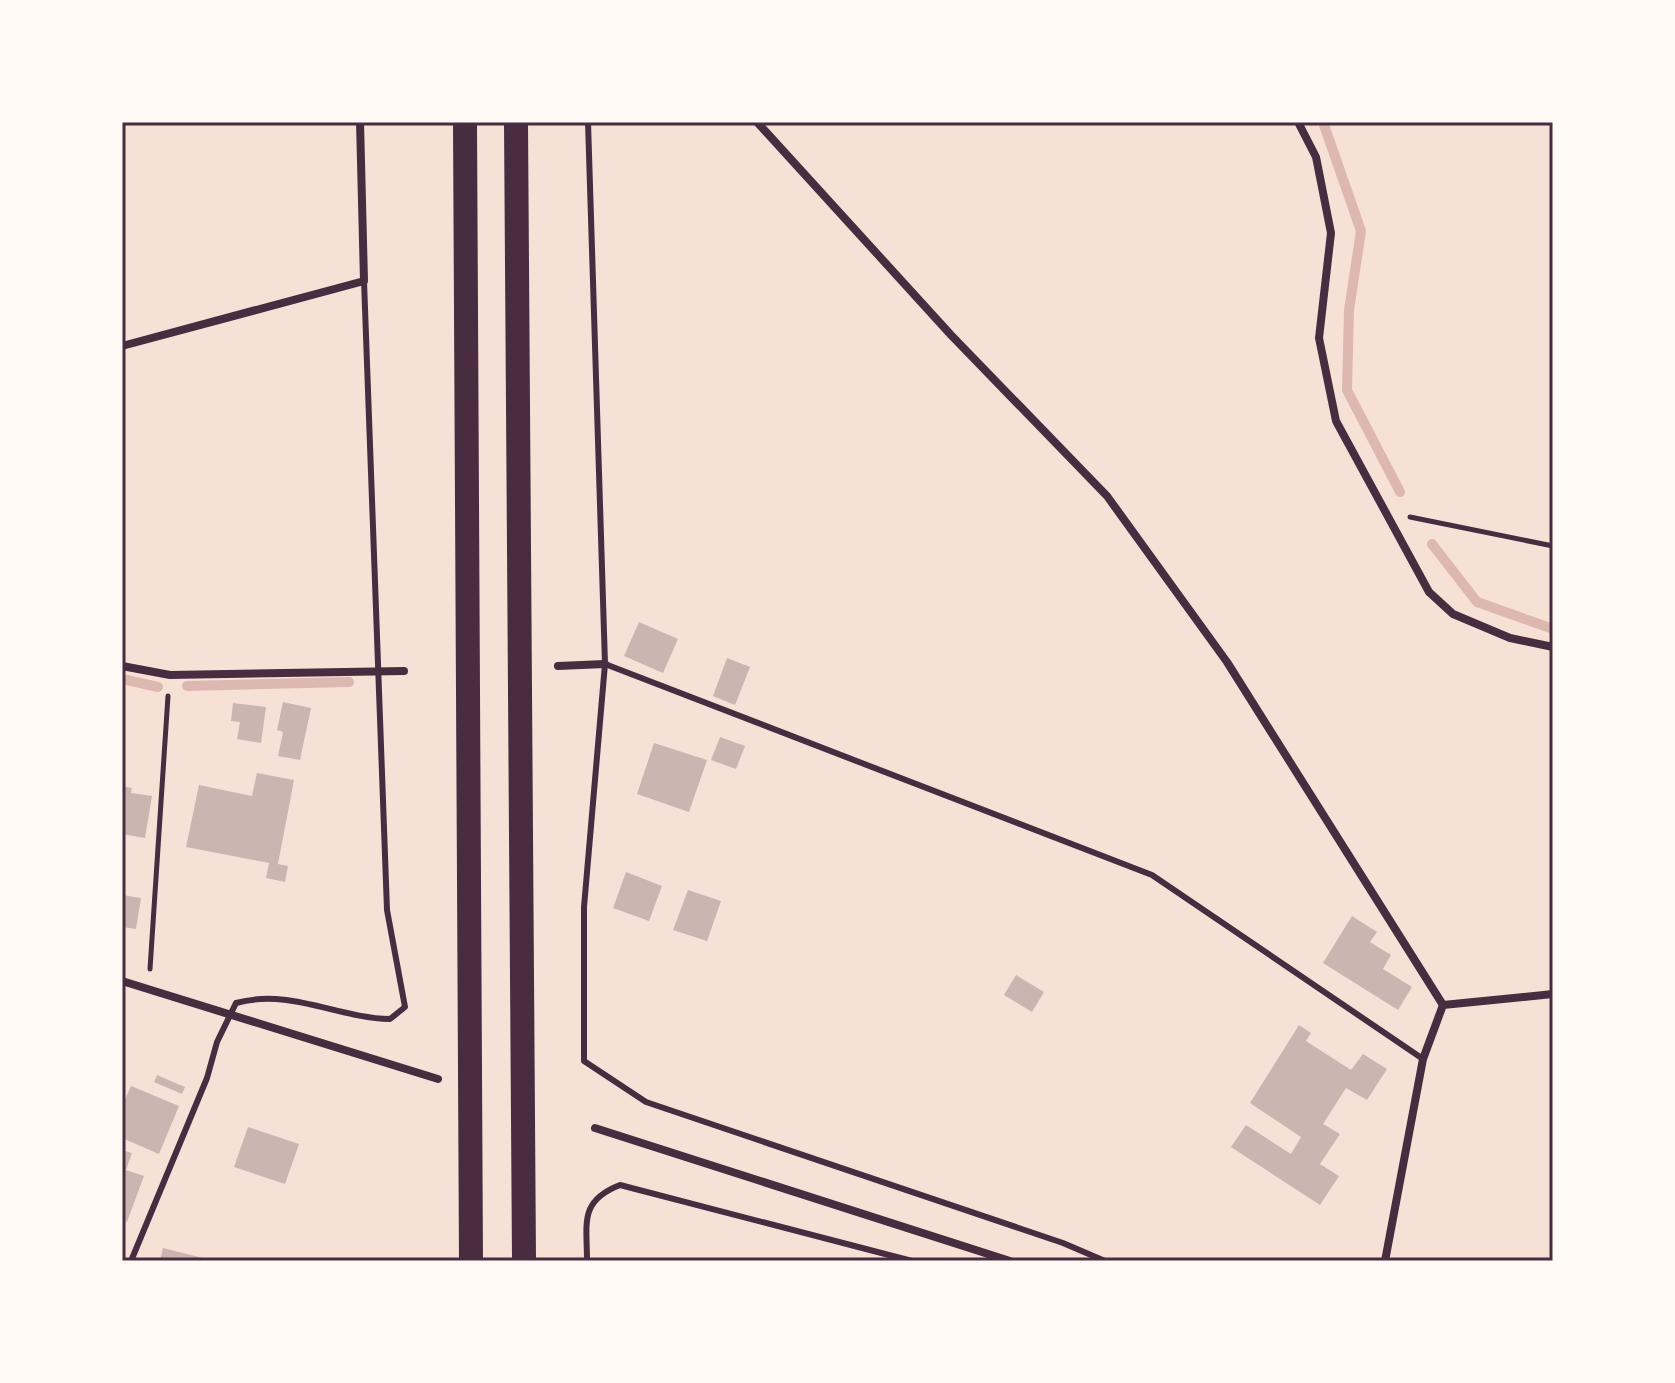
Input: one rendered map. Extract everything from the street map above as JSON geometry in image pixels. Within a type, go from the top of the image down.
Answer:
[{"type":"highway","points":[[465,122],[471,1261]]},
{"type":"highway","points":[[516,122],[524,1261]]},
{"type":"street","points":[[122,346],[364,281],[360,122]]},
{"type":"street","points":[[757,122],[951,335],[1107,496],[1227,662],[1443,1005]]},
{"type":"street","points":[[1298,122],[1316,157],[1331,233],[1319,338],[1336,421],[1429,592],[1453,614],[1510,638],[1553,647]]},
{"type":"street","points":[[558,666],[605,664]]},
{"type":"street","points":[[122,666],[170,675],[404,671]]},
{"type":"street","points":[[122,981],[438,1079]]},
{"type":"street","points":[[1443,1005],[1553,994]]},
{"type":"street","points":[[1385,1261],[1423,1059],[1443,1005]]},
{"type":"street","points":[[595,1128],[1010,1261]]},
{"type":"lane","points":[[588,122],[605,664],[584,907],[584,1061],[646,1102],[1049,1238],[1105,1261]]},
{"type":"lane","points":[[131,1261],[236,1003],[260,996],[306,1001],[368,1019],[390,1019],[405,1007],[387,910],[381,672],[364,281]]},
{"type":"lane","points":[[605,664],[1152,875],[1423,1059]]},
{"type":"lane","points":[[587,1261],[587,1213],[598,1194],[620,1185],[912,1261]]},
{"type":"path","points":[[1386,512],[1553,546]]},
{"type":"path","points":[[149,989],[170,675]]},
{"type":"building","points":[[639,622],[678,639],[663,673],[624,656]]},
{"type":"building","points":[[727,658],[750,667],[735,705],[713,696]]},
{"type":"building","points":[[283,702],[311,708],[300,760],[278,756],[283,732],[277,730]]},
{"type":"building","points":[[233,703],[266,707],[261,743],[237,739],[240,722],[231,721]]},
{"type":"building","points":[[720,737],[745,746],[736,769],[711,760]]},
{"type":"building","points":[[654,743],[707,760],[689,812],[637,794]]},
{"type":"building","points":[[257,773],[294,780],[278,864],[288,866],[285,882],[266,878],[269,863],[186,847],[199,785],[252,796]]},
{"type":"building","points":[[122,786],[132,788],[131,793],[152,796],[145,838],[122,834]]},
{"type":"building","points":[[626,872],[662,886],[649,921],[613,908]]},
{"type":"building","points":[[688,890],[721,901],[707,941],[673,930]]},
{"type":"building","points":[[122,895],[141,898],[136,929],[122,927]]},
{"type":"building","points":[[1352,916],[1377,932],[1370,942],[1391,955],[1383,969],[1412,987],[1398,1010],[1323,963]]},
{"type":"building","points":[[1016,975],[1044,992],[1032,1012],[1004,995]]},
{"type":"building","points":[[1299,1025],[1311,1033],[1306,1041],[1351,1070],[1363,1054],[1387,1069],[1367,1100],[1346,1088],[1323,1124],[1340,1134],[1320,1164],[1339,1176],[1320,1205],[1231,1147],[1246,1125],[1291,1154],[1301,1137],[1250,1103]]},
{"type":"building","points":[[157,1075],[185,1087],[182,1094],[154,1082]]},
{"type":"building","points":[[131,1086],[179,1106],[159,1154],[122,1138],[122,1106]]},
{"type":"building","points":[[248,1127],[299,1144],[285,1184],[234,1167]]},
{"type":"building","points":[[122,1150],[132,1153],[126,1170],[144,1176],[127,1222],[122,1220]]},
{"type":"building","points":[[163,1248],[211,1260],[160,1261]]},
{"type":"waterway","points":[[1323,122],[1361,231],[1349,310],[1347,390],[1400,492]]},
{"type":"waterway","points":[[1432,544],[1477,602],[1553,629]]},
{"type":"waterway","points":[[122,679],[158,687]]},
{"type":"waterway","points":[[187,686],[349,682]]}]
